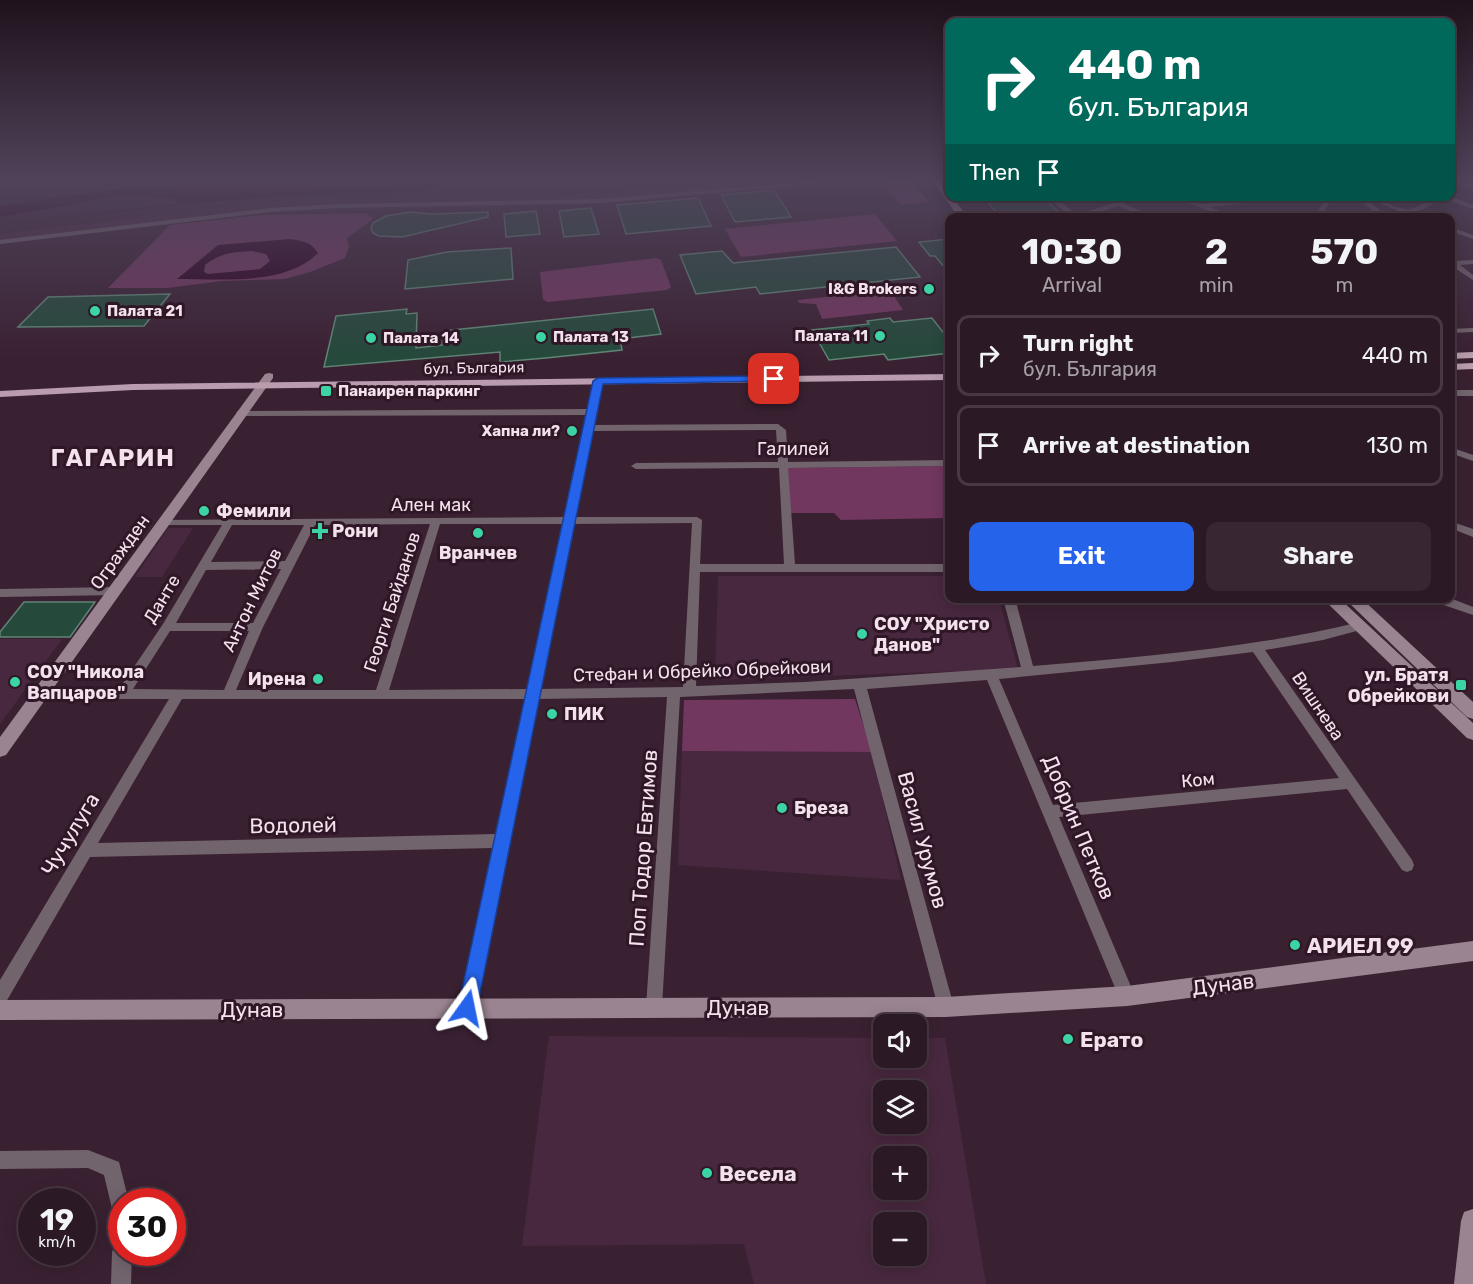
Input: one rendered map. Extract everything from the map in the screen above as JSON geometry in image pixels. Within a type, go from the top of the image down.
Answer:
[{"type":"main road","points":[[1455,356],[1473,355]]},
{"type":"main road","points":[[1455,367],[1473,366]]},
{"type":"main road","points":[[0,383],[81,378],[265,381],[945,368]]},
{"type":"main road","name":"бул. България","points":[[0,394],[82,388],[265,381],[598,381],[945,377]]},
{"type":"street","points":[[0,242],[35,238]]},
{"type":"street","points":[[1455,263],[1473,262]]},
{"type":"street","points":[[1455,265],[1473,278]]},
{"type":"street","points":[[1455,331],[1473,330]]},
{"type":"street","name":"Огражден","points":[[0,750],[166,522],[265,381]]},
{"type":"street","points":[[467,1008],[598,381]]},
{"type":"street","points":[[1455,393],[1473,393]]},
{"type":"street","points":[[241,414],[591,412]]},
{"type":"street","points":[[588,428],[775,426],[781,430],[790,567]]},
{"type":"street","points":[[1455,452],[1473,458]]},
{"type":"street","name":"Галилей","points":[[636,466],[945,464]]},
{"type":"street","name":"Ален мак","points":[[166,522],[697,520],[696,568]]},
{"type":"street","name":"Георги Байданов","points":[[381,694],[436,521]]},
{"type":"street","name":"Данте","points":[[123,694],[167,627],[230,522]]},
{"type":"street","name":"Антон Митов","points":[[228,694],[257,627],[311,522]]},
{"type":"street","points":[[1455,526],[1473,533]]},
{"type":"street","points":[[203,566],[288,565]]},
{"type":"street","points":[[689,692],[696,568],[945,568]]},
{"type":"street","points":[[0,593],[116,591]]},
{"type":"street","points":[[1010,603],[1028,672]]},
{"type":"street","points":[[1335,603],[1473,734]]},
{"type":"street","points":[[1356,603],[1473,712]]},
{"type":"street","points":[[1450,603],[1473,611]]},
{"type":"street","name":"Стефан и Обрейко Обрейкови","points":[[42,694],[674,693],[859,684],[1028,672],[1257,648],[1305,640],[1360,626]]},
{"type":"street","points":[[167,627],[257,627]]},
{"type":"street","name":"Вишнева","points":[[1257,648],[1407,865]]},
{"type":"street","name":"Добрин Петков","points":[[991,675],[1127,996]]},
{"type":"street","name":"Васил Урумов","points":[[859,684],[946,1007]]},
{"type":"street","name":"Поп Тодор Евтимов","points":[[654,1007],[674,693]]},
{"type":"street","name":"Чучулуга","points":[[0,996],[178,695]]},
{"type":"street","name":"Ком","points":[[1050,812],[1349,783]]},
{"type":"street","name":"Водолей","points":[[85,850],[503,842]]},
{"type":"street","name":"Дунав","points":[[0,1010],[946,1007],[1127,996],[1473,951]]},
{"type":"street","points":[[0,1160],[88,1159],[112,1169],[116,1188]]},
{"type":"street","points":[[1467,1284],[1473,1221]]},
{"type":"street","points":[[121,1284],[122,1266]]},
{"type":"shaded area","points":[[0,238],[52,238],[0,244]]},
{"type":"shaded area","points":[[157,238],[347,238],[349,247],[345,258],[285,279],[222,281],[167,288],[108,288]]},
{"type":"shaded area","points":[[730,238],[894,238],[897,241],[741,257]]},
{"type":"shaded area","points":[[290,239],[313,246],[318,253],[304,264],[270,276],[177,279],[218,245]],"holes":[[[252,251],[266,254],[270,261],[260,269],[208,274],[204,272],[205,265],[227,254]]]},
{"type":"shaded area","points":[[656,258],[661,260],[671,287],[667,290],[547,302],[543,299],[540,272]]},
{"type":"shaded area","points":[[890,290],[903,310],[822,319],[816,304],[799,303],[798,300]]},
{"type":"shaded area","points":[[945,466],[945,518],[841,520],[834,513],[791,513],[787,468]]},
{"type":"shaded area","points":[[168,528],[193,528],[162,577],[135,577]]},
{"type":"shaded area","name":"СОУ \"Христо Данов\"","points":[[718,576],[945,576],[945,603],[1000,603],[1018,669],[715,680]]},
{"type":"shaded area","name":"СОУ \"Никола Вапцаров\"","points":[[0,639],[62,639],[0,724]]},
{"type":"shaded area","points":[[855,699],[872,752],[682,751],[684,700]]},
{"type":"shaded area","name":"Бреза","points":[[682,751],[872,752],[901,880],[678,865]]},
{"type":"shaded area","name":"Весела","points":[[549,1036],[873,1038],[873,1068],[927,1068],[927,1038],[945,1038],[986,1284],[754,1284],[744,1244],[522,1246]]},
{"type":"building","points":[[945,239],[945,268],[935,256],[930,256],[919,242]]},
{"type":"building","points":[[896,247],[920,277],[760,294],[756,287],[696,294],[680,255],[722,251],[733,263]]},
{"type":"building","points":[[511,248],[513,279],[405,289],[408,260],[447,252]]},
{"type":"building","name":"Палата 21","points":[[170,294],[144,326],[18,327],[48,297]]},
{"type":"building","name":"Палата 13","points":[[407,309],[406,314],[417,313],[416,348],[442,345],[443,331],[653,309],[661,334],[620,339],[622,350],[546,358],[500,362],[500,352],[324,367],[336,316]]},
{"type":"building","name":"Палата 11","points":[[890,318],[893,322],[932,318],[945,335],[945,354],[888,360],[884,354],[829,360],[812,330],[869,324],[867,321]]},
{"type":"building","points":[[24,602],[95,602],[70,637],[0,637],[0,632]]},
{"type":"place","name":"I&G Brokers","points":[[929,289]]},
{"type":"place","name":"Палата 21","points":[[95,311]]},
{"type":"place","name":"Палата 11","points":[[880,336]]},
{"type":"place","name":"Палата 13","points":[[541,337]]},
{"type":"place","name":"Палата 14","points":[[371,338]]},
{"type":"place","name":"Панаирен паркинг","points":[[326,391]]},
{"type":"place","name":"Хапна ли?","points":[[572,431]]},
{"type":"place","name":"Фемили","points":[[204,511]]},
{"type":"place","name":"Рони","points":[[320,531]]},
{"type":"place","name":"Вранчев","points":[[478,533]]},
{"type":"place","name":"СОУ \"Христо Данов\"","points":[[862,634]]},
{"type":"place","name":"Ирена","points":[[318,679]]},
{"type":"place","name":"СОУ \"Никола Вапцаров\"","points":[[15,682]]},
{"type":"place","name":"ул. Братя Обрейкови","points":[[1461,685]]},
{"type":"place","name":"ПИК","points":[[552,714]]},
{"type":"place","name":"Бреза","points":[[782,808]]},
{"type":"place","name":"АРИЕЛ 99","points":[[1295,945]]},
{"type":"place","name":"Ерато","points":[[1068,1039]]},
{"type":"place","name":"Весела","points":[[707,1173]]},
{"type":"district","name":"ГАГАРИН","points":[[113,458]]},
{"type":"route","points":[[467,1008],[598,381],[774,379]]}]
